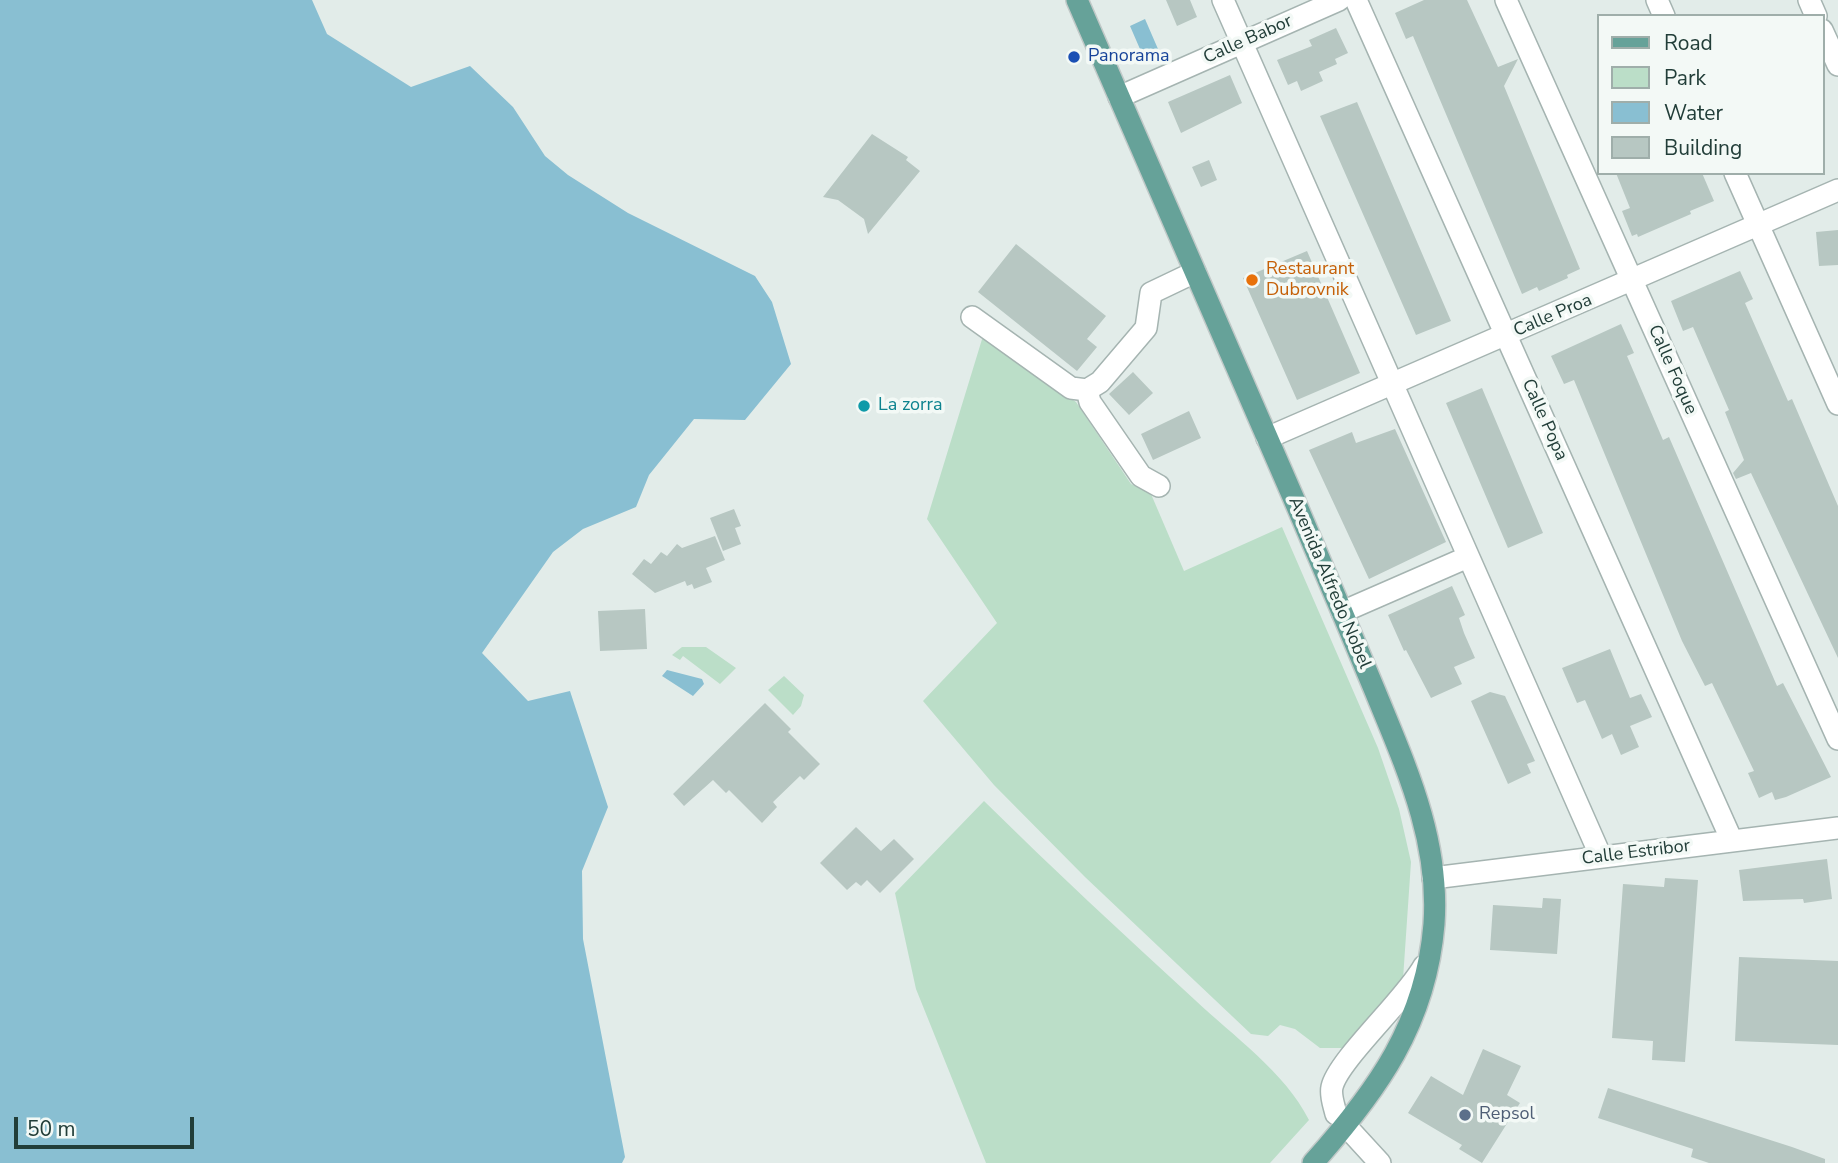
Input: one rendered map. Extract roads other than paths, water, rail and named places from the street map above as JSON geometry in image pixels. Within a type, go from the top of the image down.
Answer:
[{"type":"main road","name":"Avenida Alfredo Nobel","points":[[1077,0],[1342,612],[1411,780],[1423,816],[1433,877],[1430,955],[1415,1013],[1401,1046],[1379,1084],[1341,1120],[1313,1163]]},
{"type":"street","points":[[1223,0],[1601,857]]},
{"type":"street","name":"Calle Babor","points":[[1119,97],[1339,0]]},
{"type":"street","name":"Calle Popa","points":[[1356,0],[1732,841]]},
{"type":"street","name":"Calle Foque","points":[[1506,0],[1838,739]]},
{"type":"street","points":[[1824,34],[1838,65]]},
{"type":"street","points":[[1736,175],[1838,404]]},
{"type":"street","name":"Calle Proa","points":[[1267,438],[1632,282],[1838,190]]},
{"type":"street","points":[[972,317],[1071,388],[1087,390],[1100,382],[1146,328],[1151,293],[1195,272]]},
{"type":"street","points":[[1087,390],[1090,402],[1141,476],[1159,486]]},
{"type":"street","points":[[1342,612],[1468,556]]},
{"type":"street","name":"Calle Estribor","points":[[1433,877],[1838,828]]},
{"type":"street","points":[[1381,1163],[1341,1120],[1332,1096],[1339,1073],[1412,988],[1430,955]]},
{"type":"water","points":[[0,0],[312,0],[327,34],[411,87],[470,66],[513,107],[545,156],[568,175],[628,213],[755,276],[772,302],[791,364],[745,420],[694,419],[649,475],[636,507],[583,529],[553,552],[482,653],[528,701],[570,691],[608,807],[582,871],[583,939],[625,1157],[622,1163],[0,1163]]},
{"type":"water","points":[[1145,19],[1158,49],[1143,56],[1130,26]]},
{"type":"water","points":[[667,670],[702,679],[704,684],[693,696],[662,676]]},
{"type":"place","name":"Panorama","points":[[1074,57]]},
{"type":"place","name":"Restaurant Dubrovnik","points":[[1252,280]]},
{"type":"place","name":"La zorra","points":[[864,406]]},
{"type":"place","name":"Repsol","points":[[1465,1115]]}]
